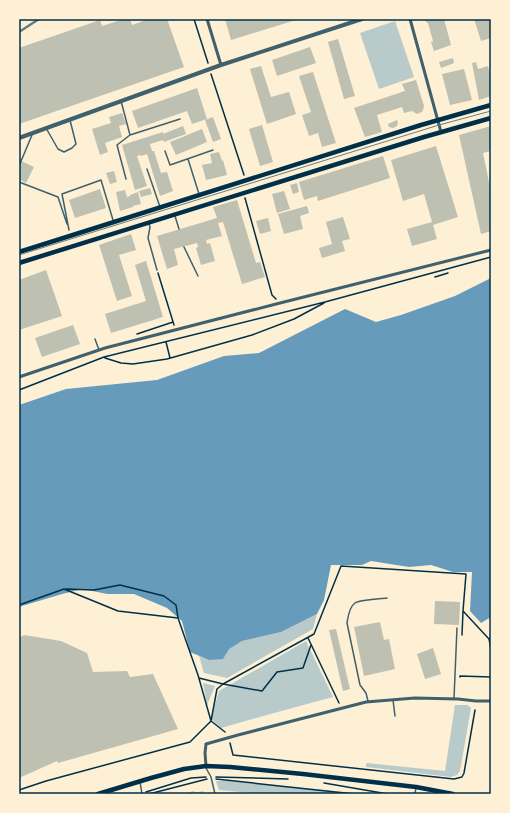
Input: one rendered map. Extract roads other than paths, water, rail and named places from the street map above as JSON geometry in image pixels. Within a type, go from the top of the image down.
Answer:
[{"type":"main road","points":[[19,252],[421,125],[491,105]]},
{"type":"main road","points":[[19,263],[174,214],[491,118]]},
{"type":"main road","points":[[98,794],[184,769],[206,766],[303,774],[453,794]]},
{"type":"street","points":[[207,19],[221,65]]},
{"type":"street","points":[[19,138],[221,65],[361,19]]},
{"type":"street","points":[[410,19],[441,132]]},
{"type":"street","points":[[19,377],[99,350],[491,250]]},
{"type":"street","points":[[206,766],[206,744],[238,734],[368,701],[415,698],[454,698],[491,702]]},
{"type":"lane","points":[[121,101],[130,134]]},
{"type":"lane","points":[[126,179],[117,145],[130,134],[180,119]]},
{"type":"lane","points":[[46,128],[58,149],[64,152],[76,144],[70,120]]},
{"type":"lane","points":[[19,166],[33,133]]},
{"type":"lane","points":[[165,151],[170,165],[213,150]]},
{"type":"lane","points":[[188,159],[199,195]]},
{"type":"lane","points":[[147,169],[160,208]]},
{"type":"lane","points":[[69,230],[62,194],[101,180],[114,222]]},
{"type":"lane","points":[[19,182],[58,197],[71,236]]},
{"type":"lane","points":[[174,214],[179,229]]},
{"type":"lane","points":[[148,223],[150,227],[148,238],[157,270]]},
{"type":"lane","points":[[184,247],[198,276]]},
{"type":"lane","points":[[95,339],[99,350]]},
{"type":"lane","points":[[368,701],[366,693],[360,684],[347,623],[348,615],[351,607],[356,602],[387,598]]},
{"type":"lane","points":[[454,698],[457,628]]},
{"type":"lane","points":[[393,699],[395,716]]},
{"type":"lane","points":[[206,766],[211,777],[215,794]]},
{"type":"lane","points":[[140,781],[142,794]]},
{"type":"lane","points":[[415,794],[416,788]]},
{"type":"water","points":[[491,278],[491,617],[481,623],[470,611],[472,572],[453,572],[431,565],[409,567],[371,561],[362,565],[331,565],[324,600],[317,614],[281,632],[242,641],[229,649],[223,659],[209,660],[190,652],[182,621],[167,608],[134,594],[107,594],[83,589],[19,608],[19,405],[66,389],[157,380],[224,356],[259,353],[345,309],[376,322],[455,296]]},
{"type":"tram line","points":[[19,255],[439,125],[491,111]]},
{"type":"railway","points":[[19,32],[39,19]]}]
